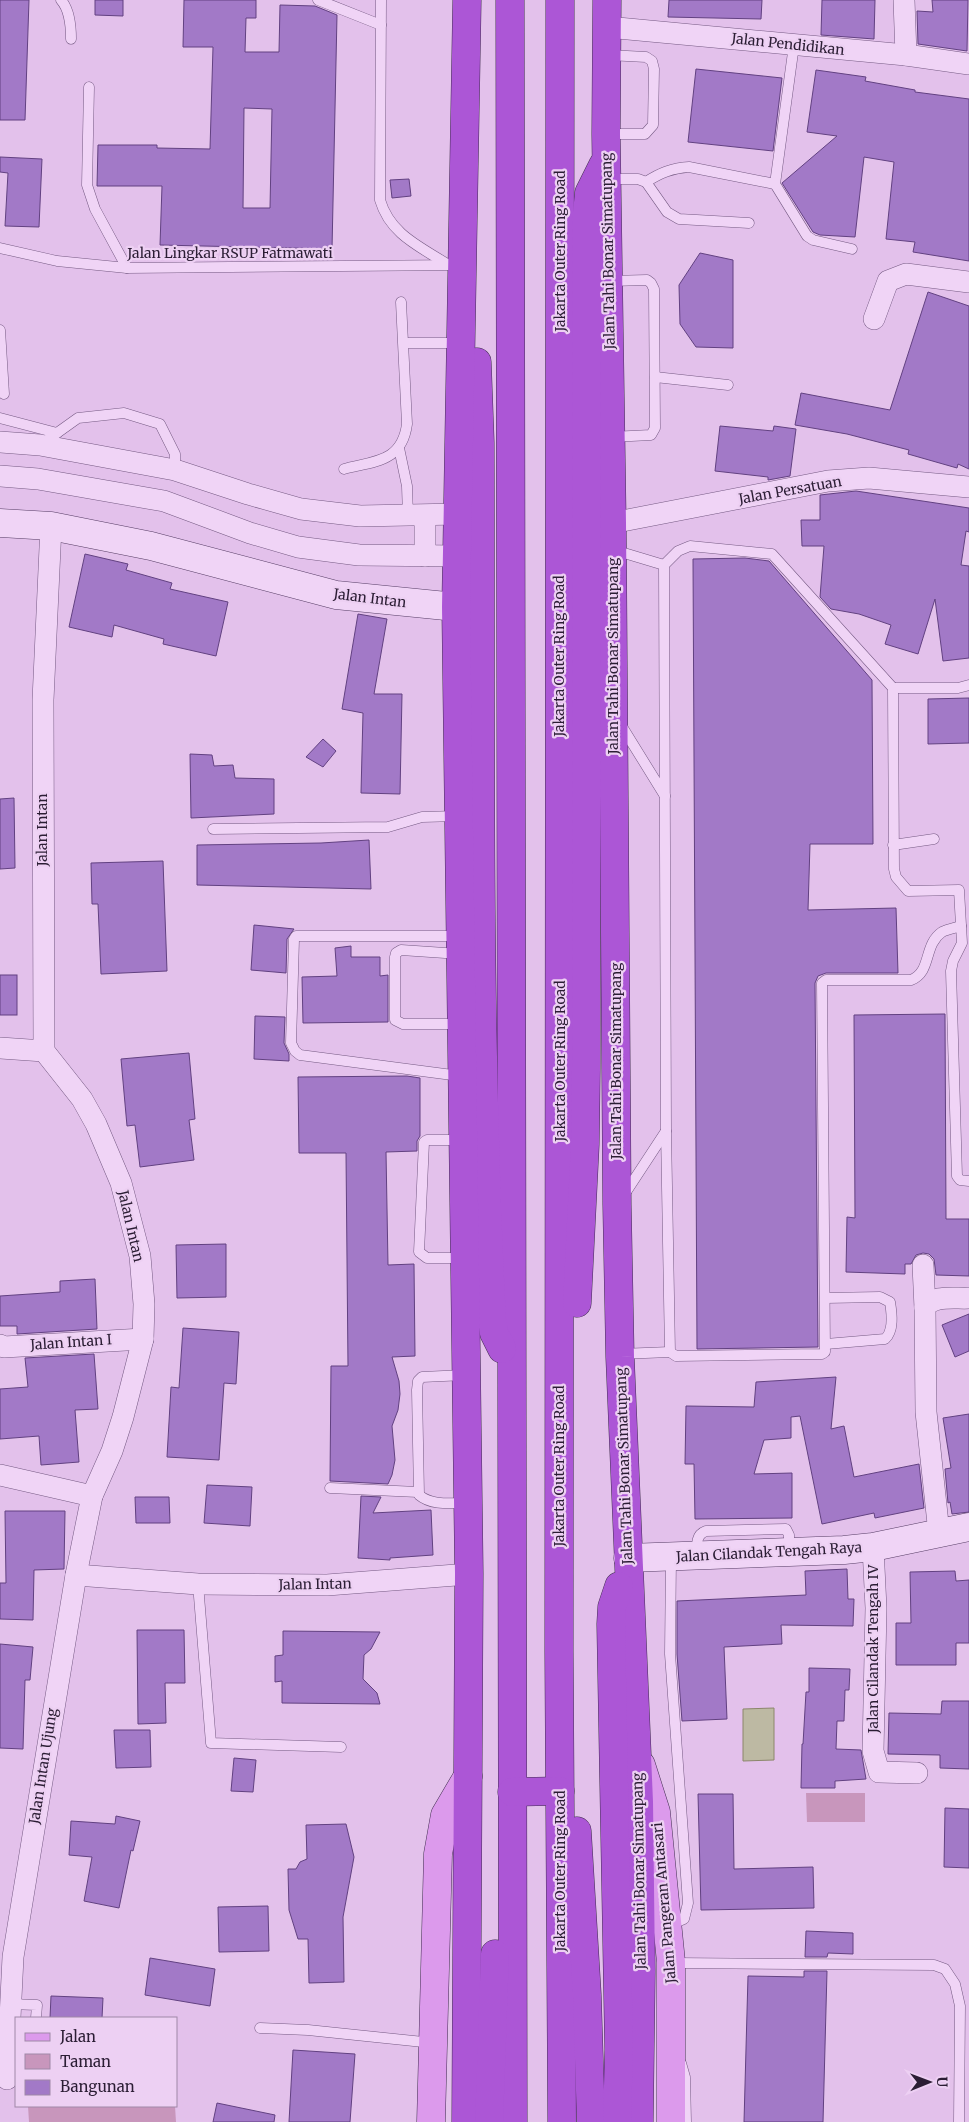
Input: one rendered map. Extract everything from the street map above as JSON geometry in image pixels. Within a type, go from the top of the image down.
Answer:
[{"type":"highway","points":[[467,0],[455,265],[479,371],[481,1023],[484,1157],[492,1320],[494,1333],[501,1349],[511,1360]]},
{"type":"highway","points":[[510,0],[513,2122]]},
{"type":"highway","name":"Jakarta Outer Ring Road","points":[[560,0],[559,1604],[562,2122]]},
{"type":"highway","name":"Jalan Tahi Bonar Simatupang","points":[[607,0],[617,1205],[620,1356],[635,1746],[639,1802],[641,1963],[639,2122]]},
{"type":"highway","points":[[559,1604],[570,1591],[574,1579],[576,1561],[576,1315],[585,1134],[587,213],[589,193],[607,156]]},
{"type":"highway","points":[[463,306],[456,607],[469,1574],[466,2122]]},
{"type":"highway","points":[[617,2122],[619,2050],[611,1624],[615,1593],[628,1564]]},
{"type":"highway","points":[[560,1736],[568,1747],[573,1759],[587,1994],[591,2122]]},
{"type":"highway","points":[[512,1792],[560,1791]]},
{"type":"highway","points":[[489,2122],[498,1894],[501,1880],[512,1867]]},
{"type":"main road","name":"Jalan Pangeran Antasari","points":[[635,1746],[656,1812],[671,1962],[671,2122]]},
{"type":"main road","points":[[431,2122],[438,1854],[445,1815],[468,1776]]},
{"type":"street","points":[[904,0],[906,55]]},
{"type":"street","name":"Jalan Pendidikan","points":[[607,27],[906,55],[969,64]]},
{"type":"street","points":[[874,319],[888,281],[898,276],[906,274],[969,282]]},
{"type":"street","points":[[0,442],[49,439],[175,470],[301,509],[360,516],[458,514]]},
{"type":"street","points":[[0,476],[38,479],[164,501],[250,533],[298,546],[358,555],[457,556]]},
{"type":"street","name":"Jalan Persatuan","points":[[612,536],[828,481],[869,478],[969,487]]},
{"type":"street","points":[[417,516],[425,556]]},
{"type":"street","name":"Jalan Intan","points":[[0,523],[51,526],[151,546],[336,595],[456,607]]},
{"type":"street","name":"Jalan Intan","points":[[51,526],[42,700],[44,1051],[82,1099],[96,1124],[121,1182],[140,1256],[144,1304],[143,1339],[112,1451],[92,1496],[76,1575],[198,1584],[326,1585],[469,1574]]},
{"type":"street","points":[[0,1048],[44,1051]]},
{"type":"street","points":[[923,1266],[926,1412],[938,1524]]},
{"type":"street","points":[[925,1308],[927,1304],[935,1300],[969,1298]]},
{"type":"street","name":"Jalan Intan I","points":[[0,1345],[4,1347],[143,1339]]},
{"type":"street","points":[[0,1476],[92,1496]]},
{"type":"street","name":"Jalan Cilandak Tengah Raya","points":[[628,1564],[684,1556],[789,1553],[873,1547],[938,1524],[969,1527]]},
{"type":"street","name":"Jalan Cilandak Tengah IV","points":[[873,1547],[876,1608],[873,1751],[879,1772],[917,1773]]},
{"type":"street","name":"Jalan Intan Ujung","points":[[7,2079],[10,2004],[6,1956],[76,1575]]},
{"type":"lane","points":[[61,0],[65,4],[71,26],[71,39]]},
{"type":"lane","points":[[318,0],[381,25]]},
{"type":"lane","points":[[382,0],[380,200],[384,213],[402,236],[455,265]]},
{"type":"lane","points":[[794,45],[775,184],[807,236],[813,240],[852,249]]},
{"type":"lane","points":[[608,55],[646,57],[652,61],[654,69],[653,125],[645,134],[607,156],[646,182],[666,212],[672,216],[679,219],[749,223]]},
{"type":"lane","points":[[89,87],[87,184],[94,209],[127,268]]},
{"type":"lane","points":[[646,182],[662,172],[689,167],[775,184]]},
{"type":"lane","name":"Jalan Lingkar RSUP Fatmawati","points":[[0,248],[57,261],[127,268],[455,265]]},
{"type":"lane","points":[[609,280],[647,280],[654,289],[655,377],[653,432],[651,435],[611,437]]},
{"type":"lane","points":[[344,469],[393,455],[405,437],[407,424],[401,302]]},
{"type":"lane","points":[[0,330],[4,394],[0,392]]},
{"type":"lane","points":[[404,343],[462,343]]},
{"type":"lane","points":[[655,377],[728,385]]},
{"type":"lane","points":[[0,418],[49,439],[78,418],[124,413],[160,424],[175,454],[175,470]]},
{"type":"lane","points":[[399,448],[407,486],[417,516]]},
{"type":"lane","points":[[612,536],[664,565]]},
{"type":"lane","points":[[671,1353],[666,1131],[664,565],[678,551],[690,546],[772,554],[892,688],[893,845],[896,877],[908,891],[964,890],[961,926],[965,946],[953,961],[951,971],[952,1070],[957,1176],[960,1180],[969,1181]]},
{"type":"lane","points":[[892,688],[958,688],[969,685]]},
{"type":"lane","points":[[614,714],[666,797]]},
{"type":"lane","points":[[212,829],[388,827],[422,817],[459,816]]},
{"type":"lane","points":[[893,845],[934,839]]},
{"type":"lane","points":[[620,1356],[671,1353],[822,1354],[825,1352],[822,983],[826,980],[911,980],[917,978],[922,973],[932,942],[944,931],[961,926]]},
{"type":"lane","points":[[460,945],[296,936],[294,939],[291,1043],[300,1056],[462,1077]]},
{"type":"lane","points":[[460,945],[401,950],[396,953],[395,1020],[403,1024],[462,1024]]},
{"type":"lane","points":[[617,1205],[666,1131]]},
{"type":"lane","points":[[463,1140],[427,1140],[424,1142],[419,1252],[427,1258],[464,1258]]},
{"type":"lane","points":[[825,1298],[880,1296],[890,1302],[891,1311],[891,1330],[885,1339],[826,1344]]},
{"type":"lane","points":[[466,1375],[427,1376],[418,1381],[418,1492],[425,1500],[440,1503],[468,1503]]},
{"type":"lane","points":[[330,1488],[418,1492]]},
{"type":"lane","points":[[667,1926],[684,1919],[688,1903],[670,1654],[684,1556]]},
{"type":"lane","points":[[198,1584],[211,1743],[342,1747]]},
{"type":"lane","points":[[671,1962],[934,1966],[945,1969],[954,1984],[960,2006],[959,2122]]},
{"type":"lane","points":[[10,2004],[37,2005],[36,2017]]},
{"type":"lane","points":[[260,2028],[308,2030],[433,2043]]},
{"type":"lane","points":[[671,2047],[682,2065],[685,2077],[686,2122]]},
{"type":"green space","points":[[806,1793],[865,1793],[865,1822],[807,1822]]},
{"type":"green space","points":[[28,2107],[175,2107],[176,2122],[29,2122]]},
{"type":"shaded area","points":[[774,1708],[774,1760],[743,1761],[743,1709]]},
{"type":"building","points":[[0,0],[29,0],[25,120],[0,120]]},
{"type":"building","points":[[95,0],[123,0],[123,16],[95,15]]},
{"type":"building","points":[[184,0],[256,0],[256,18],[246,18],[245,52],[279,52],[280,5],[315,6],[337,15],[332,249],[160,245],[162,186],[97,186],[98,145],[157,145],[157,148],[210,149],[213,47],[183,47]],"holes":[[[244,108],[272,109],[270,208],[243,208]]]},
{"type":"building","points":[[669,0],[762,0],[761,19],[668,17]]},
{"type":"building","points":[[822,0],[875,0],[874,39],[821,35]]},
{"type":"building","points":[[932,0],[968,0],[967,51],[918,44],[917,11],[933,12]]},
{"type":"building","points":[[696,69],[782,78],[773,151],[688,142]]},
{"type":"building","points":[[816,70],[866,77],[865,81],[915,90],[915,92],[969,99],[969,261],[913,252],[915,242],[886,239],[894,162],[864,157],[855,237],[820,235],[813,232],[782,183],[837,136],[807,132]]},
{"type":"building","points":[[0,157],[42,159],[39,227],[5,226],[8,173],[0,172]]},
{"type":"building","points":[[409,179],[411,196],[392,198],[390,180]]},
{"type":"building","points":[[700,253],[733,260],[733,348],[696,347],[680,324],[679,285]]},
{"type":"building","points":[[928,292],[969,306],[969,469],[958,464],[957,468],[908,454],[909,450],[847,434],[795,425],[801,393],[890,410]]},
{"type":"building","points":[[720,426],[773,431],[774,426],[796,429],[790,476],[768,480],[768,477],[715,471]]},
{"type":"building","points":[[856,491],[969,508],[969,532],[966,531],[961,565],[969,566],[969,658],[943,661],[935,599],[918,654],[885,644],[891,625],[859,614],[831,609],[820,597],[824,546],[802,546],[801,520],[820,520],[820,495]]},
{"type":"building","points":[[85,554],[128,564],[126,570],[172,583],[170,589],[228,602],[216,656],[163,644],[164,639],[114,625],[112,637],[69,627]]},
{"type":"building","points":[[745,558],[769,561],[872,680],[873,844],[810,844],[808,910],[896,908],[898,973],[826,973],[818,976],[815,983],[818,1347],[697,1349],[693,559]]},
{"type":"building","points":[[358,614],[387,619],[374,694],[402,694],[400,794],[361,793],[363,713],[342,709]]},
{"type":"building","points":[[969,698],[969,743],[928,744],[928,699]]},
{"type":"building","points":[[323,739],[336,751],[323,767],[306,757]]},
{"type":"building","points":[[190,754],[212,755],[214,766],[233,765],[235,778],[274,779],[274,814],[191,818]]},
{"type":"building","points":[[14,798],[15,868],[0,869],[0,799]]},
{"type":"building","points":[[369,840],[371,889],[197,885],[197,845],[321,843]]},
{"type":"building","points":[[163,861],[167,971],[101,974],[98,904],[92,904],[91,863]]},
{"type":"building","points":[[254,925],[294,929],[287,939],[286,973],[251,970]]},
{"type":"building","points":[[351,946],[351,957],[380,957],[380,976],[388,975],[388,1022],[303,1023],[302,977],[337,976],[335,948]]},
{"type":"building","points":[[0,975],[17,975],[17,1015],[0,1015]]},
{"type":"building","points":[[945,1014],[946,1219],[969,1219],[969,1276],[936,1275],[934,1259],[929,1254],[923,1253],[916,1255],[911,1264],[905,1264],[905,1274],[846,1272],[847,1217],[855,1218],[854,1015]]},
{"type":"building","points":[[255,1016],[285,1017],[284,1043],[289,1054],[289,1061],[254,1059]]},
{"type":"building","points":[[189,1053],[195,1119],[189,1120],[194,1160],[140,1167],[135,1125],[127,1126],[121,1059]]},
{"type":"building","points":[[407,1076],[420,1078],[420,1136],[417,1141],[417,1151],[386,1152],[388,1265],[414,1264],[415,1356],[392,1357],[399,1381],[400,1394],[398,1410],[392,1426],[395,1460],[388,1484],[330,1481],[331,1366],[348,1366],[346,1153],[299,1153],[298,1077]]},
{"type":"building","points":[[226,1244],[226,1297],[177,1298],[176,1245]]},
{"type":"building","points":[[95,1279],[97,1329],[17,1334],[17,1326],[0,1326],[0,1296],[60,1292],[60,1281]]},
{"type":"building","points":[[969,1314],[969,1351],[955,1357],[942,1325]]},
{"type":"building","points":[[183,1328],[239,1332],[236,1384],[224,1383],[219,1460],[167,1457],[171,1387],[179,1388]]},
{"type":"building","points":[[94,1354],[98,1409],[75,1410],[79,1462],[41,1465],[39,1436],[0,1439],[0,1389],[28,1387],[25,1358]]},
{"type":"building","points":[[836,1377],[831,1429],[844,1426],[854,1477],[919,1464],[924,1508],[875,1518],[874,1513],[822,1524],[800,1416],[791,1417],[791,1438],[764,1440],[754,1474],[792,1473],[792,1518],[695,1519],[694,1464],[685,1464],[686,1406],[754,1407],[756,1382]]},
{"type":"building","points":[[969,1414],[969,1512],[952,1514],[950,1502],[948,1503],[945,1469],[951,1468],[943,1418]]},
{"type":"building","points":[[207,1485],[252,1487],[250,1526],[204,1523]]},
{"type":"building","points":[[361,1496],[381,1497],[373,1513],[431,1510],[433,1555],[390,1558],[390,1560],[358,1558]]},
{"type":"building","points":[[135,1497],[169,1497],[170,1523],[136,1523]]},
{"type":"building","points":[[5,1511],[65,1511],[64,1569],[34,1570],[33,1620],[0,1619],[0,1583],[6,1583]]},
{"type":"building","points":[[847,1569],[848,1599],[854,1599],[853,1626],[781,1625],[782,1644],[724,1647],[727,1719],[682,1721],[677,1654],[677,1601],[806,1595],[805,1571]]},
{"type":"building","points":[[955,1571],[956,1581],[969,1580],[969,1643],[956,1643],[956,1665],[896,1665],[896,1623],[911,1623],[910,1572]]},
{"type":"building","points":[[137,1630],[184,1630],[185,1683],[165,1683],[166,1723],[138,1724]]},
{"type":"building","points":[[283,1631],[380,1632],[371,1649],[364,1655],[363,1679],[377,1693],[380,1704],[282,1703],[282,1681],[275,1682],[275,1656],[283,1655]]},
{"type":"building","points":[[0,1644],[33,1647],[30,1680],[25,1680],[23,1749],[0,1748]]},
{"type":"building","points":[[809,1668],[850,1669],[849,1690],[845,1690],[844,1721],[837,1721],[836,1749],[861,1750],[866,1779],[835,1781],[835,1788],[801,1788],[802,1744],[806,1692],[809,1692]]},
{"type":"building","points":[[942,1701],[969,1701],[969,1769],[940,1768],[940,1755],[888,1754],[889,1713],[941,1714]]},
{"type":"building","points":[[114,1730],[150,1730],[151,1767],[116,1768]]},
{"type":"building","points":[[234,1758],[256,1760],[253,1792],[231,1791]]},
{"type":"building","points":[[698,1794],[733,1794],[734,1869],[813,1867],[814,1908],[701,1910]]},
{"type":"building","points":[[945,1808],[969,1809],[969,1868],[944,1867]]},
{"type":"building","points":[[116,1816],[140,1821],[133,1851],[131,1850],[119,1908],[84,1901],[92,1857],[69,1855],[71,1821],[115,1824]]},
{"type":"building","points":[[346,1824],[354,1857],[343,1917],[344,1982],[309,1983],[308,1939],[298,1939],[289,1910],[288,1869],[296,1869],[300,1862],[307,1859],[306,1825]]},
{"type":"building","points":[[268,1906],[269,1951],[219,1952],[218,1907]]},
{"type":"building","points":[[806,1931],[853,1933],[853,1954],[828,1953],[827,1957],[805,1957]]},
{"type":"building","points":[[150,1958],[215,1969],[210,2006],[145,1995]]},
{"type":"building","points":[[804,1971],[827,1971],[823,2122],[744,2122],[748,1976],[804,1977]]},
{"type":"building","points":[[51,1996],[103,1998],[102,2017],[50,2017]]},
{"type":"building","points":[[293,2050],[355,2054],[350,2122],[289,2122]]},
{"type":"building","points":[[217,2103],[275,2115],[274,2122],[213,2122]]}]
